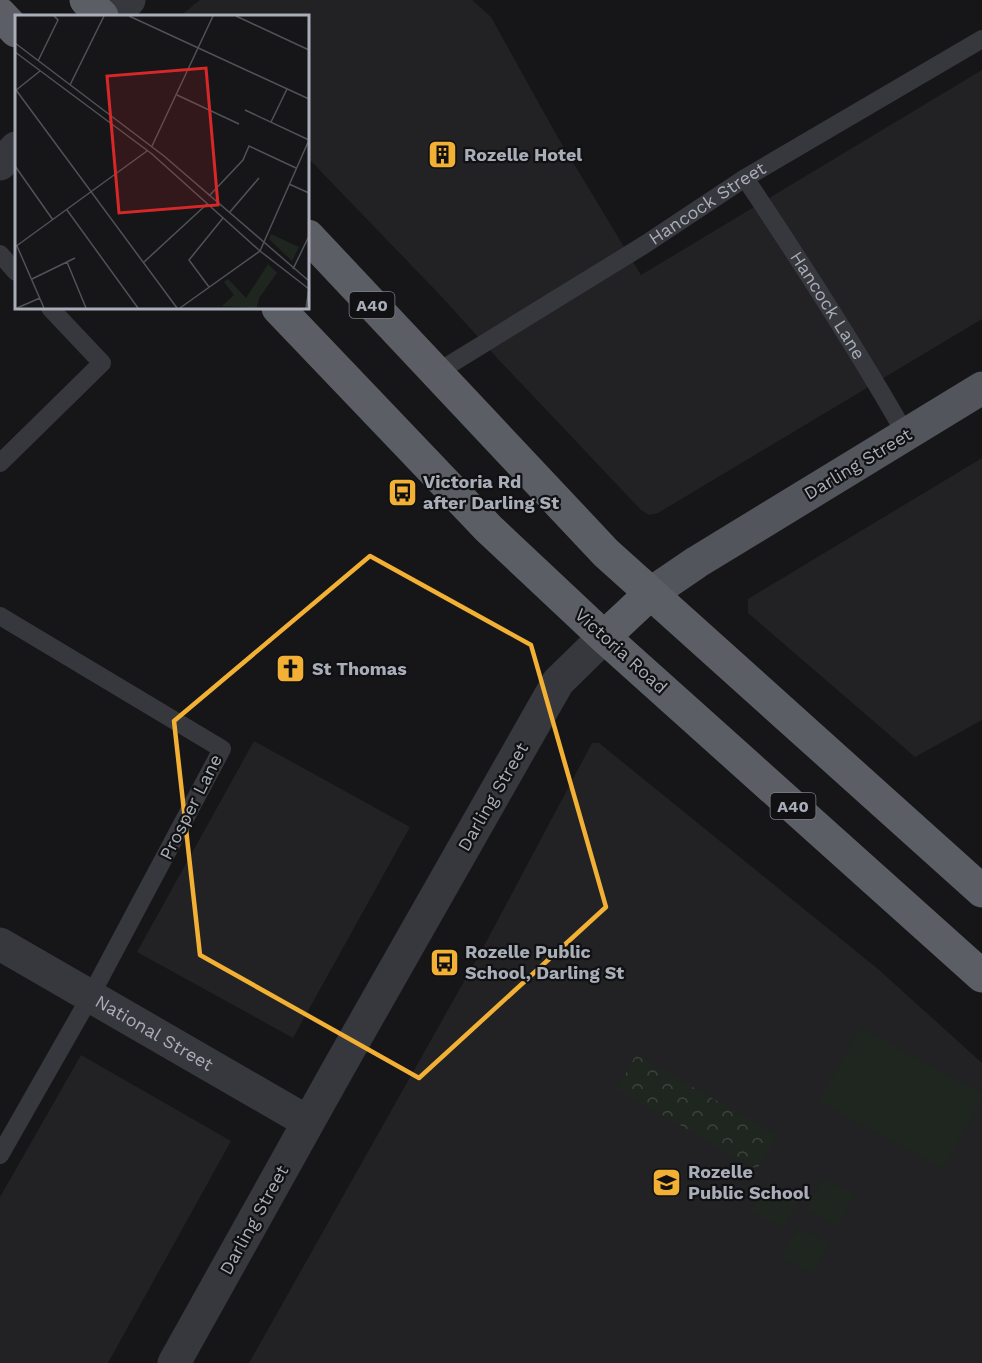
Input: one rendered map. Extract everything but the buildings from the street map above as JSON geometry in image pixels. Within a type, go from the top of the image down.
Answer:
[{"type":"highway","points":[[86,0],[101,15]]},
{"type":"highway","points":[[0,14],[15,30]]},
{"type":"highway","name":"A40","points":[[309,237],[606,553],[982,891]]},
{"type":"highway","name":"Victoria Road","points":[[279,309],[489,530],[604,637],[982,976]]},
{"type":"highway","name":"Darling Street","points":[[604,637],[650,594]]},
{"type":"main road","name":"Darling Street","points":[[650,594],[707,556],[982,388]]},
{"type":"street","points":[[110,15],[129,0]]},
{"type":"street","points":[[0,164],[15,149]]},
{"type":"street","name":"Darling Street","points":[[174,1363],[558,682],[604,637]]},
{"type":"street","name":"National Street","points":[[0,944],[308,1122]]},
{"type":"lane","name":"Hancock Street","points":[[436,373],[644,245],[745,178],[982,39]]},
{"type":"lane","name":"Hancock Lane","points":[[745,178],[883,394],[906,435]]},
{"type":"lane","points":[[0,254],[15,271]]},
{"type":"lane","points":[[0,463],[102,363],[51,309]]},
{"type":"lane","name":"Prosper Lane","points":[[0,616],[222,749],[90,997],[0,1155]]},
{"type":"highlighted area","points":[[370,556],[531,645],[606,907],[419,1078],[200,955],[174,721]]},
{"type":"shaded area","points":[[200,0],[472,0],[491,17],[557,136],[641,275],[982,70],[982,319],[658,513],[649,515],[641,510],[309,159],[309,15],[181,15]]},
{"type":"shaded area","points":[[982,458],[982,720],[915,757],[748,613],[748,599]]},
{"type":"shaded area","points":[[254,741],[410,827],[293,1038],[137,952]]},
{"type":"shaded area","name":"Rozelle Public School","points":[[592,743],[599,743],[878,969],[982,1063],[982,1363],[249,1363],[484,946]]},
{"type":"shaded area","points":[[81,1055],[231,1141],[108,1363],[0,1363],[0,1197]]},
{"type":"green space","points":[[860,1027],[982,1094],[982,1099],[944,1169],[819,1102]]},
{"type":"green space","points":[[636,1055],[777,1135],[757,1169],[617,1089]]},
{"type":"green space","points":[[823,1178],[855,1195],[838,1226],[807,1209]]},
{"type":"green space","points":[[768,1181],[800,1197],[783,1228],[751,1212]]},
{"type":"green space","points":[[798,1227],[829,1243],[813,1274],[781,1258]]},
{"type":"place","name":"Rozelle Hotel","points":[[443,155]]},
{"type":"place","name":"Victoria Rd after Darling St","points":[[402,492]]},
{"type":"place","name":"St Thomas","points":[[291,669]]},
{"type":"place","name":"Rozelle Public School, Darling St","points":[[444,962]]},
{"type":"place","name":"Rozelle Public School","points":[[667,1182]]}]
